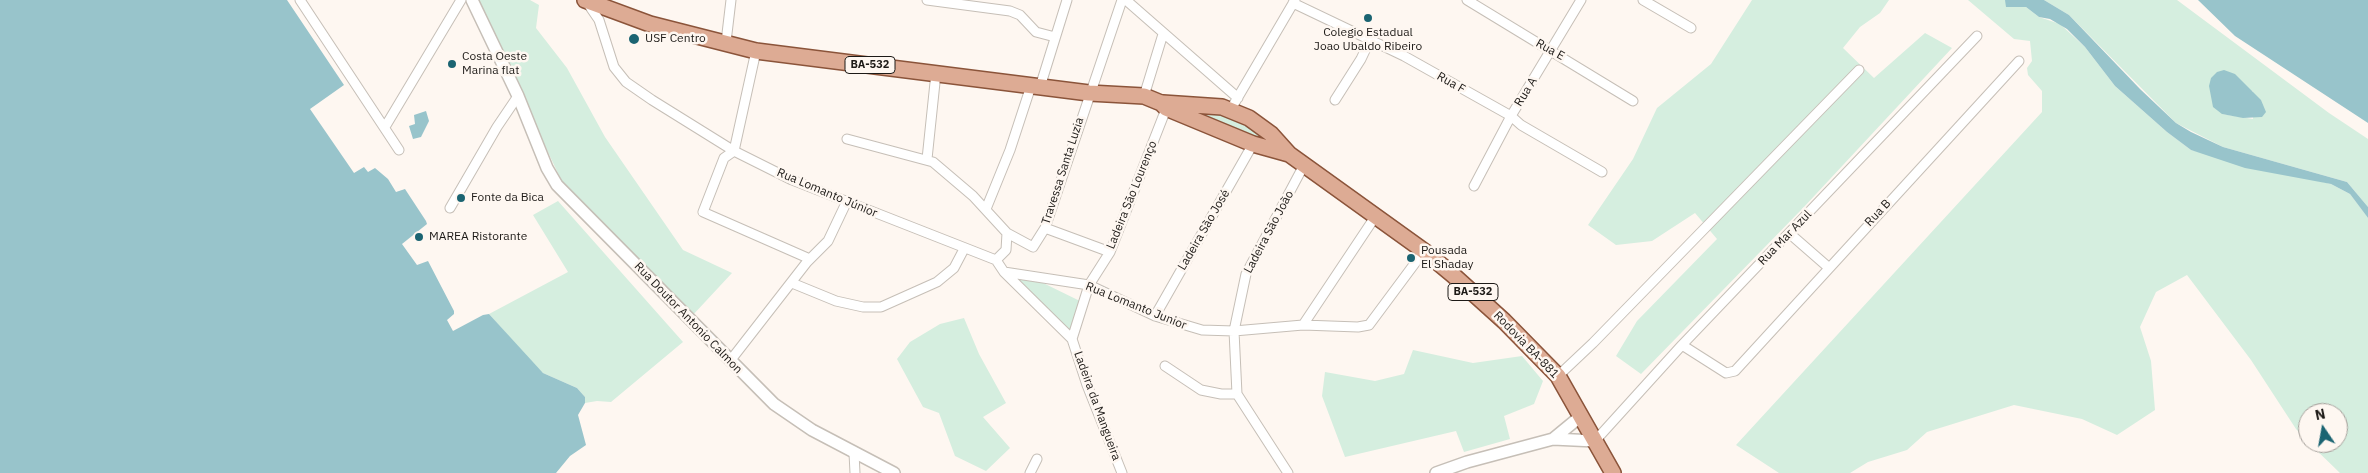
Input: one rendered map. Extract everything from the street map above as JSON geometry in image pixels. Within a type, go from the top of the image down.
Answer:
[{"type":"main road","name":"BA-532","points":[[586,0],[650,24],[690,36],[726,42],[756,51],[1089,93],[1144,96],[1252,144],[1288,154]]},
{"type":"main road","name":"BA-532","points":[[1165,104],[1234,104],[1262,127],[1288,154]]},
{"type":"main road","name":"Rodovia BA-881","points":[[1288,154],[1424,251],[1504,320],[1558,376],[1613,473]]},
{"type":"street","points":[[300,0],[399,150]]},
{"type":"street","points":[[385,127],[462,0]]},
{"type":"street","name":"Rua Doutor Antonio Calmon","points":[[462,0],[516,100],[557,185],[730,361],[787,414],[854,453],[894,473]]},
{"type":"street","name":"Rua Doutor Antonio Calmon","points":[[472,0],[516,100]]},
{"type":"street","name":"Rua Lomanto Júnior","points":[[586,0],[598,20],[614,67],[626,82],[734,151],[792,180],[996,260]]},
{"type":"street","points":[[726,42],[731,0]]},
{"type":"street","points":[[927,0],[1010,10],[1020,15],[1036,32],[1055,37]]},
{"type":"street","points":[[986,209],[1055,37],[1067,0]]},
{"type":"street","name":"Travessa Santa Luzia","points":[[1007,233],[1033,247],[1045,228],[1089,93],[1122,0]]},
{"type":"street","points":[[1126,0],[1234,104],[1294,2]]},
{"type":"street","name":"Rua E","points":[[1467,0],[1634,100]]},
{"type":"street","name":"Rua A","points":[[1474,186],[1511,116],[1553,50],[1581,0]]},
{"type":"street","points":[[1643,0],[1691,28]]},
{"type":"street","name":"Rua F","points":[[1294,2],[1404,56],[1511,116],[1521,125],[1602,172]]},
{"type":"street","points":[[1144,96],[1163,34]]},
{"type":"street","name":"Rua Mar Azul","points":[[1595,441],[1682,346],[1977,36]]},
{"type":"street","points":[[1335,100],[1361,59],[1370,40]]},
{"type":"street","points":[[756,51],[734,151],[724,158],[703,212],[810,259]]},
{"type":"street","name":"Rua B","points":[[1682,346],[1726,373],[1731,373],[1738,368],[1828,267],[2019,61]]},
{"type":"street","points":[[1558,376],[1859,70]]},
{"type":"street","points":[[927,159],[936,73]]},
{"type":"street","points":[[450,208],[516,100]]},
{"type":"street","name":"Ladeira São Lourenço","points":[[1072,339],[1089,285],[1110,252],[1165,104]]},
{"type":"street","points":[[847,139],[927,159],[953,176],[1007,233],[1006,250],[996,260],[1004,272],[1072,339]]},
{"type":"street","name":"Ladeira São José","points":[[1155,316],[1252,144]]},
{"type":"street","name":"Ladeira São João","points":[[1237,394],[1234,331],[1246,274],[1304,165]]},
{"type":"street","points":[[730,361],[810,259],[830,238],[847,201]]},
{"type":"street","points":[[1303,325],[1375,217]]},
{"type":"street","points":[[1045,228],[1110,252]]},
{"type":"street","points":[[1789,234],[1828,267]]},
{"type":"street","points":[[792,283],[836,301],[863,307],[881,307],[937,282],[954,268],[964,249]]},
{"type":"street","name":"Rua Lomanto Junior","points":[[1004,272],[1089,285],[1155,316],[1202,330],[1234,331],[1303,325],[1358,327],[1369,325],[1424,251]]},
{"type":"street","name":"Ladeira da Mangueira","points":[[1072,339],[1086,385],[1122,473]]},
{"type":"street","points":[[1165,366],[1201,390],[1221,394],[1237,394],[1288,473]]},
{"type":"street","points":[[1553,439],[1581,416]]},
{"type":"street","points":[[1436,473],[1467,462],[1553,439],[1595,441]]},
{"type":"street","points":[[854,453],[855,473]]},
{"type":"street","points":[[1030,473],[1037,459]]},
{"type":"green space","points":[[476,0],[530,0],[539,5],[536,28],[567,68],[605,137],[683,250],[732,273],[692,316],[564,186]]},
{"type":"green space","points":[[1752,0],[1889,0],[1880,13],[1860,27],[1843,48],[1874,78],[1925,33],[1952,48],[1803,208],[1641,374],[1616,356],[1637,321],[1717,239],[1695,213],[1652,241],[1616,245],[1588,225],[1633,159],[1657,108],[1711,64]]},
{"type":"green space","points":[[1968,0],[2005,0],[2011,7],[2026,7],[2039,17],[2060,24],[2085,47],[2115,86],[2167,132],[2191,150],[2331,184],[2350,194],[2368,218],[2368,473],[2340,473],[2319,453],[2348,453],[2348,403],[2298,403],[2298,431],[2251,360],[2187,275],[2156,292],[2140,327],[2151,361],[2155,410],[2117,435],[2082,419],[2014,405],[1927,432],[1907,450],[1868,462],[1850,473],[1779,473],[1736,445],[2042,112],[2042,91],[2028,75],[2027,68],[2032,61],[2030,41],[2014,39]]},
{"type":"green space","points":[[2044,0],[2177,0],[2329,113],[2368,139],[2368,207],[2347,182],[2223,147],[2176,123],[2069,15]],"holes":[[[2253,91],[2253,119],[2222,114]]]},
{"type":"green space","points":[[1232,105],[1284,152],[1178,108]]},
{"type":"green space","points":[[558,201],[683,342],[611,402],[597,401],[585,403],[585,397],[577,388],[543,373],[489,314],[568,272],[533,215]]},
{"type":"green space","points":[[1013,276],[1037,280],[1082,302],[1069,331]]},
{"type":"green space","points":[[964,318],[979,354],[1006,403],[983,417],[1010,448],[986,471],[955,456],[939,413],[923,407],[897,359],[910,342],[940,324]]},
{"type":"green space","points":[[1413,350],[1473,363],[1522,356],[1543,381],[1534,404],[1504,416],[1510,439],[1464,452],[1456,431],[1345,457],[1322,396],[1325,372],[1375,381],[1404,374]]},
{"type":"water","points":[[0,0],[287,0],[344,85],[310,109],[354,173],[364,167],[368,172],[375,168],[388,179],[396,192],[405,189],[426,221],[427,224],[402,244],[417,265],[428,261],[454,311],[454,314],[447,320],[453,331],[483,315],[489,314],[543,373],[577,388],[585,397],[585,403],[578,415],[586,445],[570,456],[556,473],[0,473]]},
{"type":"water","points":[[2005,0],[2044,0],[2069,15],[2140,89],[2176,123],[2223,147],[2347,182],[2368,207],[2368,218],[2350,194],[2331,184],[2245,168],[2191,150],[2167,132],[2115,86],[2085,47],[2067,29],[2050,19],[2039,17],[2026,7],[2006,7]]},
{"type":"water","points":[[2198,0],[2368,0],[2368,123],[2235,36]]},
{"type":"water","points":[[2224,70],[2235,74],[2261,100],[2266,112],[2262,117],[2243,118],[2222,114],[2213,107],[2209,86],[2211,78],[2217,72]]},
{"type":"water","points":[[426,111],[429,121],[421,137],[413,139],[409,126],[415,124],[414,115]]},
{"type":"place","name":"Colegio Estadual Joao Ubaldo Ribeiro","points":[[1368,18]]},
{"type":"place","name":"USF Centro","points":[[634,39]]},
{"type":"place","name":"Costa Oeste Marina flat","points":[[452,64]]},
{"type":"place","name":"Fonte da Bica","points":[[461,198]]},
{"type":"place","name":"MAREA Ristorante","points":[[419,237]]},
{"type":"place","name":"Pousada El Shaday","points":[[1411,258]]}]
